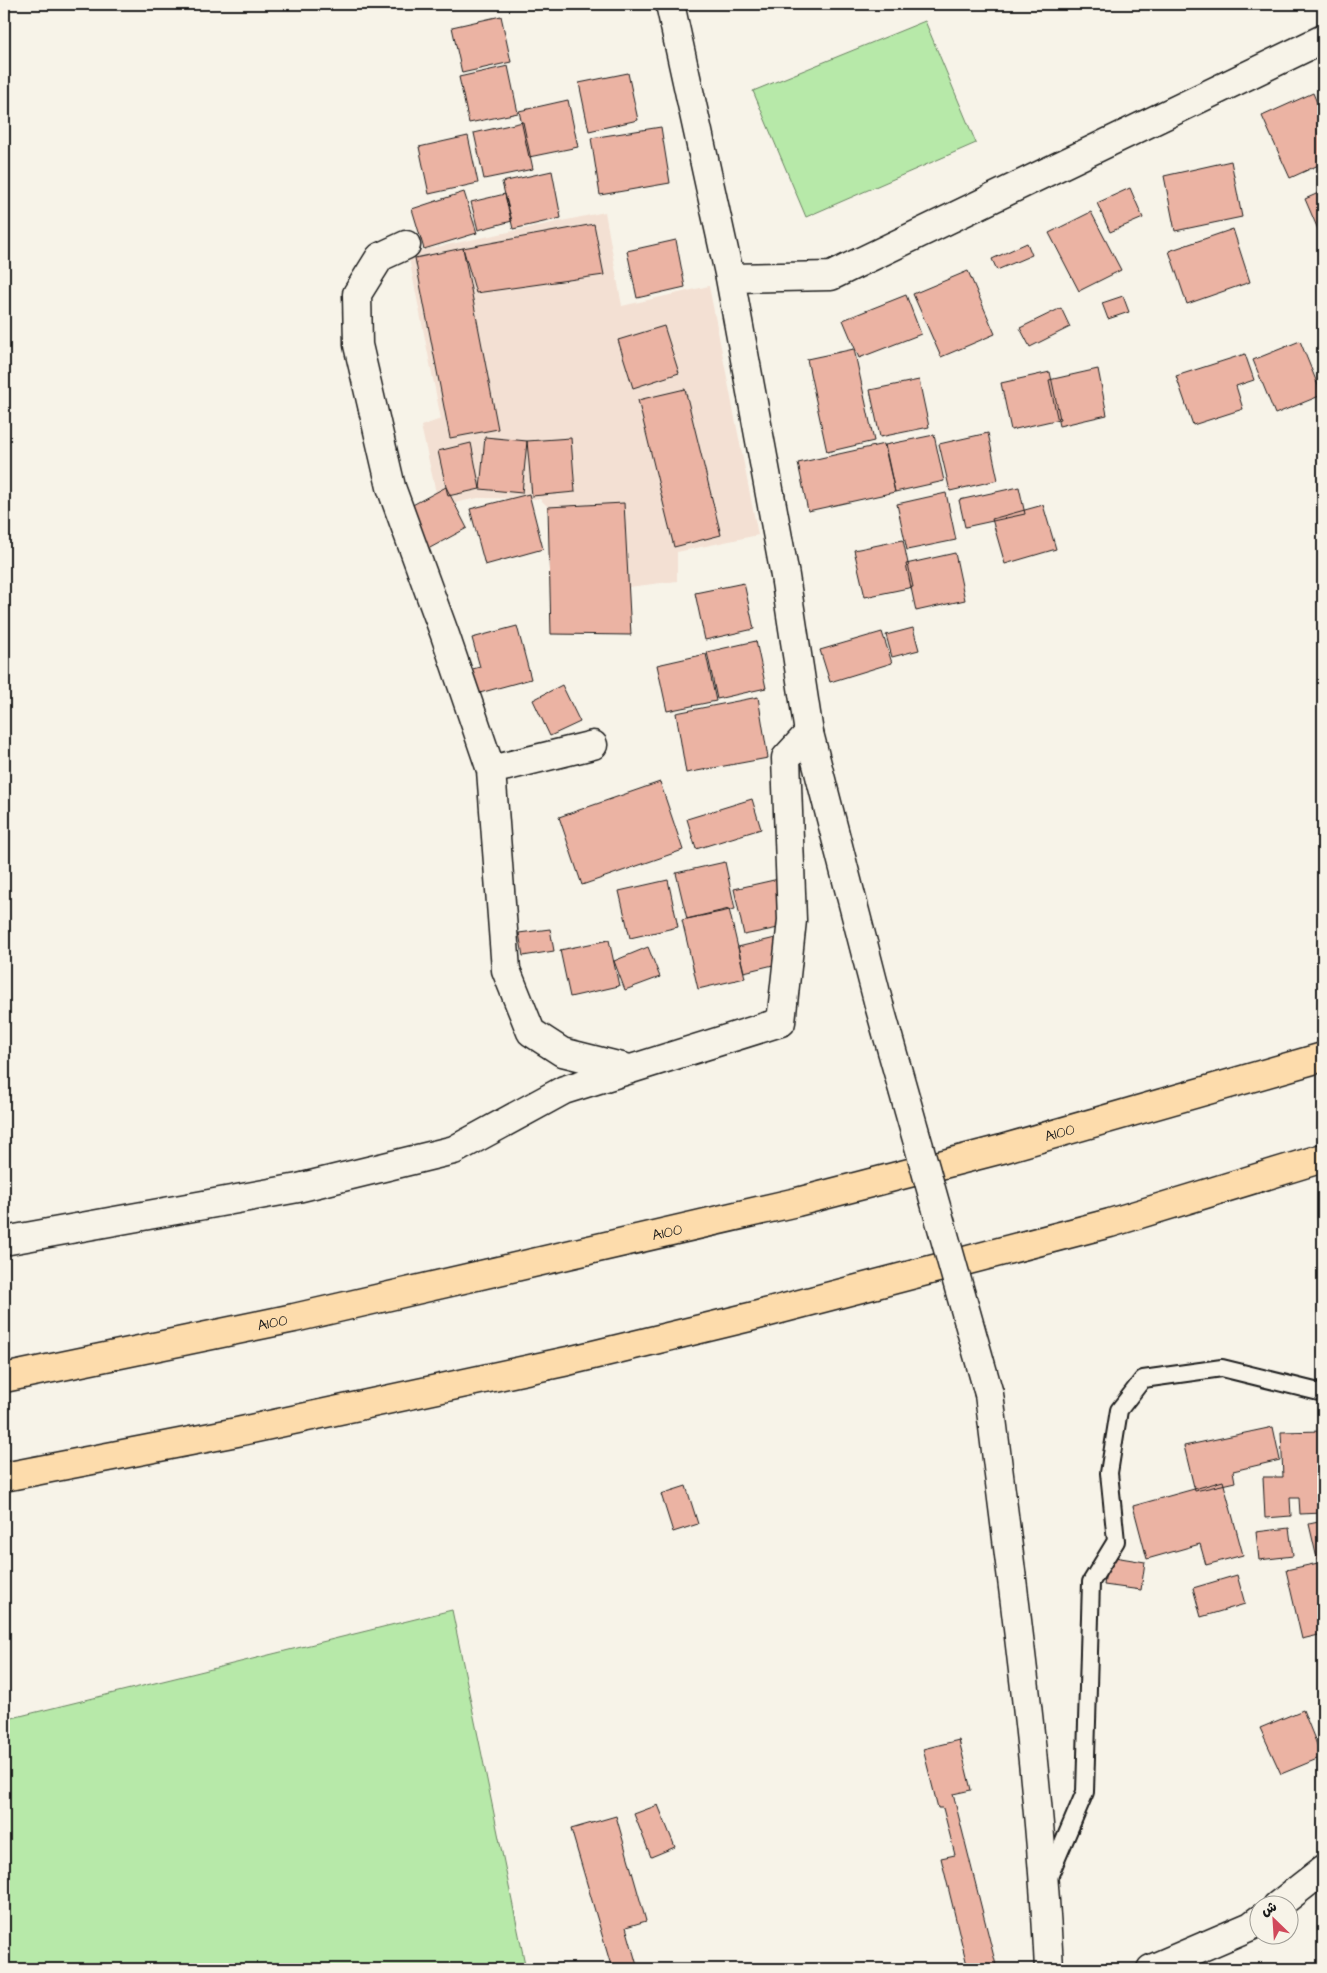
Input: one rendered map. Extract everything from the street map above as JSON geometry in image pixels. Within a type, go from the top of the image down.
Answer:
[{"type":"highway","name":"A100","points":[[4,1378],[294,1318],[797,1202],[1002,1149],[1323,1057]]},
{"type":"highway","points":[[4,1478],[247,1430],[568,1361],[749,1317],[1110,1223],[1323,1158]]},
{"type":"street","points":[[670,4],[730,278],[785,576],[809,733],[879,1005],[989,1394],[1031,1744],[1045,1886],[1049,1969]]},
{"type":"street","points":[[730,278],[831,276],[1323,39]]},
{"type":"street","points":[[406,245],[380,257],[357,294],[358,345],[391,487],[445,635],[491,770],[506,970],[531,1032],[562,1052],[630,1069]]},
{"type":"street","points":[[4,1241],[298,1188],[454,1150],[564,1090],[782,1022],[792,920],[786,758],[809,733]]},
{"type":"street","points":[[491,770],[594,745]]},
{"type":"street","points":[[1290,1896],[1323,1870]]},
{"type":"street","points":[[1151,1969],[1250,1926]]},
{"type":"lane","points":[[1045,1886],[1085,1792],[1091,1582],[1116,1541],[1109,1473],[1120,1410],[1143,1379],[1222,1368],[1323,1393]]},
{"type":"shaded area","points":[[605,212],[622,306],[709,286],[758,535],[677,552],[677,581],[629,587],[631,635],[551,634],[548,507],[540,499],[478,498],[439,506],[421,426],[441,419],[408,253]]},
{"type":"green space","points":[[925,21],[976,143],[806,217],[753,91]]},
{"type":"green space","points":[[452,1610],[526,1969],[4,1969],[4,1720]]},
{"type":"building","points":[[501,16],[511,62],[462,73],[452,27]]},
{"type":"building","points":[[508,66],[518,113],[469,123],[459,77]]},
{"type":"building","points":[[628,73],[638,120],[589,131],[579,83]]},
{"type":"building","points":[[1313,93],[1323,117],[1323,163],[1290,178],[1262,116]]},
{"type":"building","points":[[568,100],[578,147],[529,157],[519,111]]},
{"type":"building","points":[[523,122],[533,169],[484,179],[474,133]]},
{"type":"building","points":[[661,127],[670,183],[600,195],[591,138]]},
{"type":"building","points":[[468,136],[478,183],[429,194],[419,147]]},
{"type":"building","points":[[1231,161],[1242,217],[1175,231],[1164,176]]},
{"type":"building","points":[[552,171],[561,218],[513,229],[502,182]]},
{"type":"building","points":[[1130,188],[1143,218],[1110,232],[1097,203]]},
{"type":"building","points":[[1323,191],[1323,241],[1305,199]]},
{"type":"building","points":[[464,192],[477,233],[424,249],[412,209]]},
{"type":"building","points":[[505,194],[512,221],[478,230],[471,202]]},
{"type":"building","points":[[1091,212],[1121,270],[1079,291],[1049,233]]},
{"type":"building","points":[[594,224],[604,275],[476,293],[463,248]]},
{"type":"building","points":[[1233,229],[1250,282],[1187,304],[1169,251]]},
{"type":"building","points":[[676,240],[685,287],[637,298],[627,251]]},
{"type":"building","points":[[1027,243],[1032,255],[997,270],[992,259]]},
{"type":"building","points":[[463,248],[498,429],[450,438],[415,258]]},
{"type":"building","points":[[968,271],[995,334],[941,357],[913,294]]},
{"type":"building","points":[[906,295],[921,334],[859,358],[843,320]]},
{"type":"building","points":[[1123,296],[1129,312],[1108,319],[1102,303]]},
{"type":"building","points":[[1061,308],[1070,327],[1030,347],[1020,328]]},
{"type":"building","points":[[664,326],[679,373],[633,388],[618,340]]},
{"type":"building","points":[[1300,341],[1322,395],[1275,414],[1253,360]]},
{"type":"building","points":[[854,349],[874,441],[827,452],[807,359]]},
{"type":"building","points":[[1245,354],[1254,380],[1236,386],[1243,409],[1193,425],[1176,376]]},
{"type":"building","points":[[1098,369],[1107,415],[1059,426],[1049,380]]},
{"type":"building","points":[[1050,372],[1060,419],[1011,430],[1001,383]]},
{"type":"building","points":[[919,380],[929,427],[880,437],[870,390]]},
{"type":"building","points":[[685,389],[721,535],[674,547],[638,400]]},
{"type":"building","points":[[988,433],[998,480],[950,491],[939,444]]},
{"type":"building","points":[[934,435],[944,481],[895,492],[885,445]]},
{"type":"building","points":[[485,437],[527,441],[522,493],[480,489]]},
{"type":"building","points":[[571,438],[575,492],[532,496],[527,441]]},
{"type":"building","points":[[471,443],[480,489],[448,496],[438,451]]},
{"type":"building","points":[[884,444],[895,492],[808,511],[798,463]]},
{"type":"building","points":[[446,487],[467,528],[428,549],[407,508]]},
{"type":"building","points":[[1019,487],[1025,514],[965,527],[959,500]]},
{"type":"building","points":[[946,493],[956,540],[907,550],[897,504]]},
{"type":"building","points":[[529,494],[543,549],[485,565],[470,509]]},
{"type":"building","points":[[624,503],[631,635],[551,634],[548,507]]},
{"type":"building","points":[[1043,505],[1056,549],[1005,564],[992,519]]},
{"type":"building","points":[[903,540],[913,587],[865,597],[854,550]]},
{"type":"building","points":[[955,553],[965,600],[916,611],[906,564]]},
{"type":"building","points":[[744,583],[754,629],[705,640],[695,593]]},
{"type":"building","points":[[517,626],[531,679],[476,694],[469,670],[480,667],[472,638]]},
{"type":"building","points":[[913,628],[919,650],[892,657],[886,635]]},
{"type":"building","points":[[882,632],[892,663],[830,682],[820,650]]},
{"type":"building","points":[[756,641],[766,688],[717,699],[707,652]]},
{"type":"building","points":[[706,654],[716,701],[667,711],[657,665]]},
{"type":"building","points":[[562,685],[580,722],[550,736],[533,700]]},
{"type":"building","points":[[758,697],[768,758],[686,773],[676,713]]},
{"type":"building","points":[[660,782],[683,850],[582,885],[559,817]]},
{"type":"building","points":[[752,799],[761,829],[696,849],[687,819]]},
{"type":"building","points":[[725,862],[735,909],[687,919],[676,873]]},
{"type":"building","points":[[783,878],[793,925],[744,935],[734,889]]},
{"type":"building","points":[[668,880],[678,927],[630,938],[619,891]]},
{"type":"building","points":[[729,909],[745,978],[698,989],[682,920]]},
{"type":"building","points":[[550,929],[554,951],[523,956],[519,933]]},
{"type":"building","points":[[792,934],[798,959],[744,972],[738,947]]},
{"type":"building","points":[[609,940],[619,986],[570,997],[560,950]]},
{"type":"building","points":[[648,947],[660,977],[625,990],[614,961]]},
{"type":"building","points":[[1273,1427],[1280,1460],[1233,1471],[1235,1482],[1195,1491],[1184,1446]]},
{"type":"building","points":[[1323,1431],[1323,1513],[1300,1514],[1299,1498],[1290,1498],[1291,1516],[1265,1518],[1263,1477],[1283,1477],[1281,1432]]},
{"type":"building","points":[[1223,1481],[1243,1555],[1206,1565],[1200,1544],[1147,1559],[1133,1506]]},
{"type":"building","points":[[686,1486],[698,1524],[673,1532],[661,1494]]},
{"type":"building","points":[[1323,1521],[1323,1634],[1302,1639],[1286,1570],[1318,1563],[1309,1524]]},
{"type":"building","points":[[1289,1528],[1293,1556],[1259,1560],[1256,1532]]},
{"type":"building","points":[[1108,1556],[1145,1562],[1141,1590],[1104,1585]]},
{"type":"building","points":[[1237,1575],[1245,1604],[1201,1617],[1193,1588]]},
{"type":"building","points":[[1303,1710],[1322,1757],[1281,1774],[1260,1728]]},
{"type":"building","points":[[959,1740],[971,1790],[953,1794],[997,1969],[968,1969],[941,1858],[955,1855],[943,1808],[938,1808],[923,1749]]},
{"type":"building","points":[[658,1805],[675,1847],[651,1857],[634,1814]]},
{"type":"building","points":[[616,1816],[646,1921],[626,1927],[638,1969],[612,1969],[571,1829]]}]
